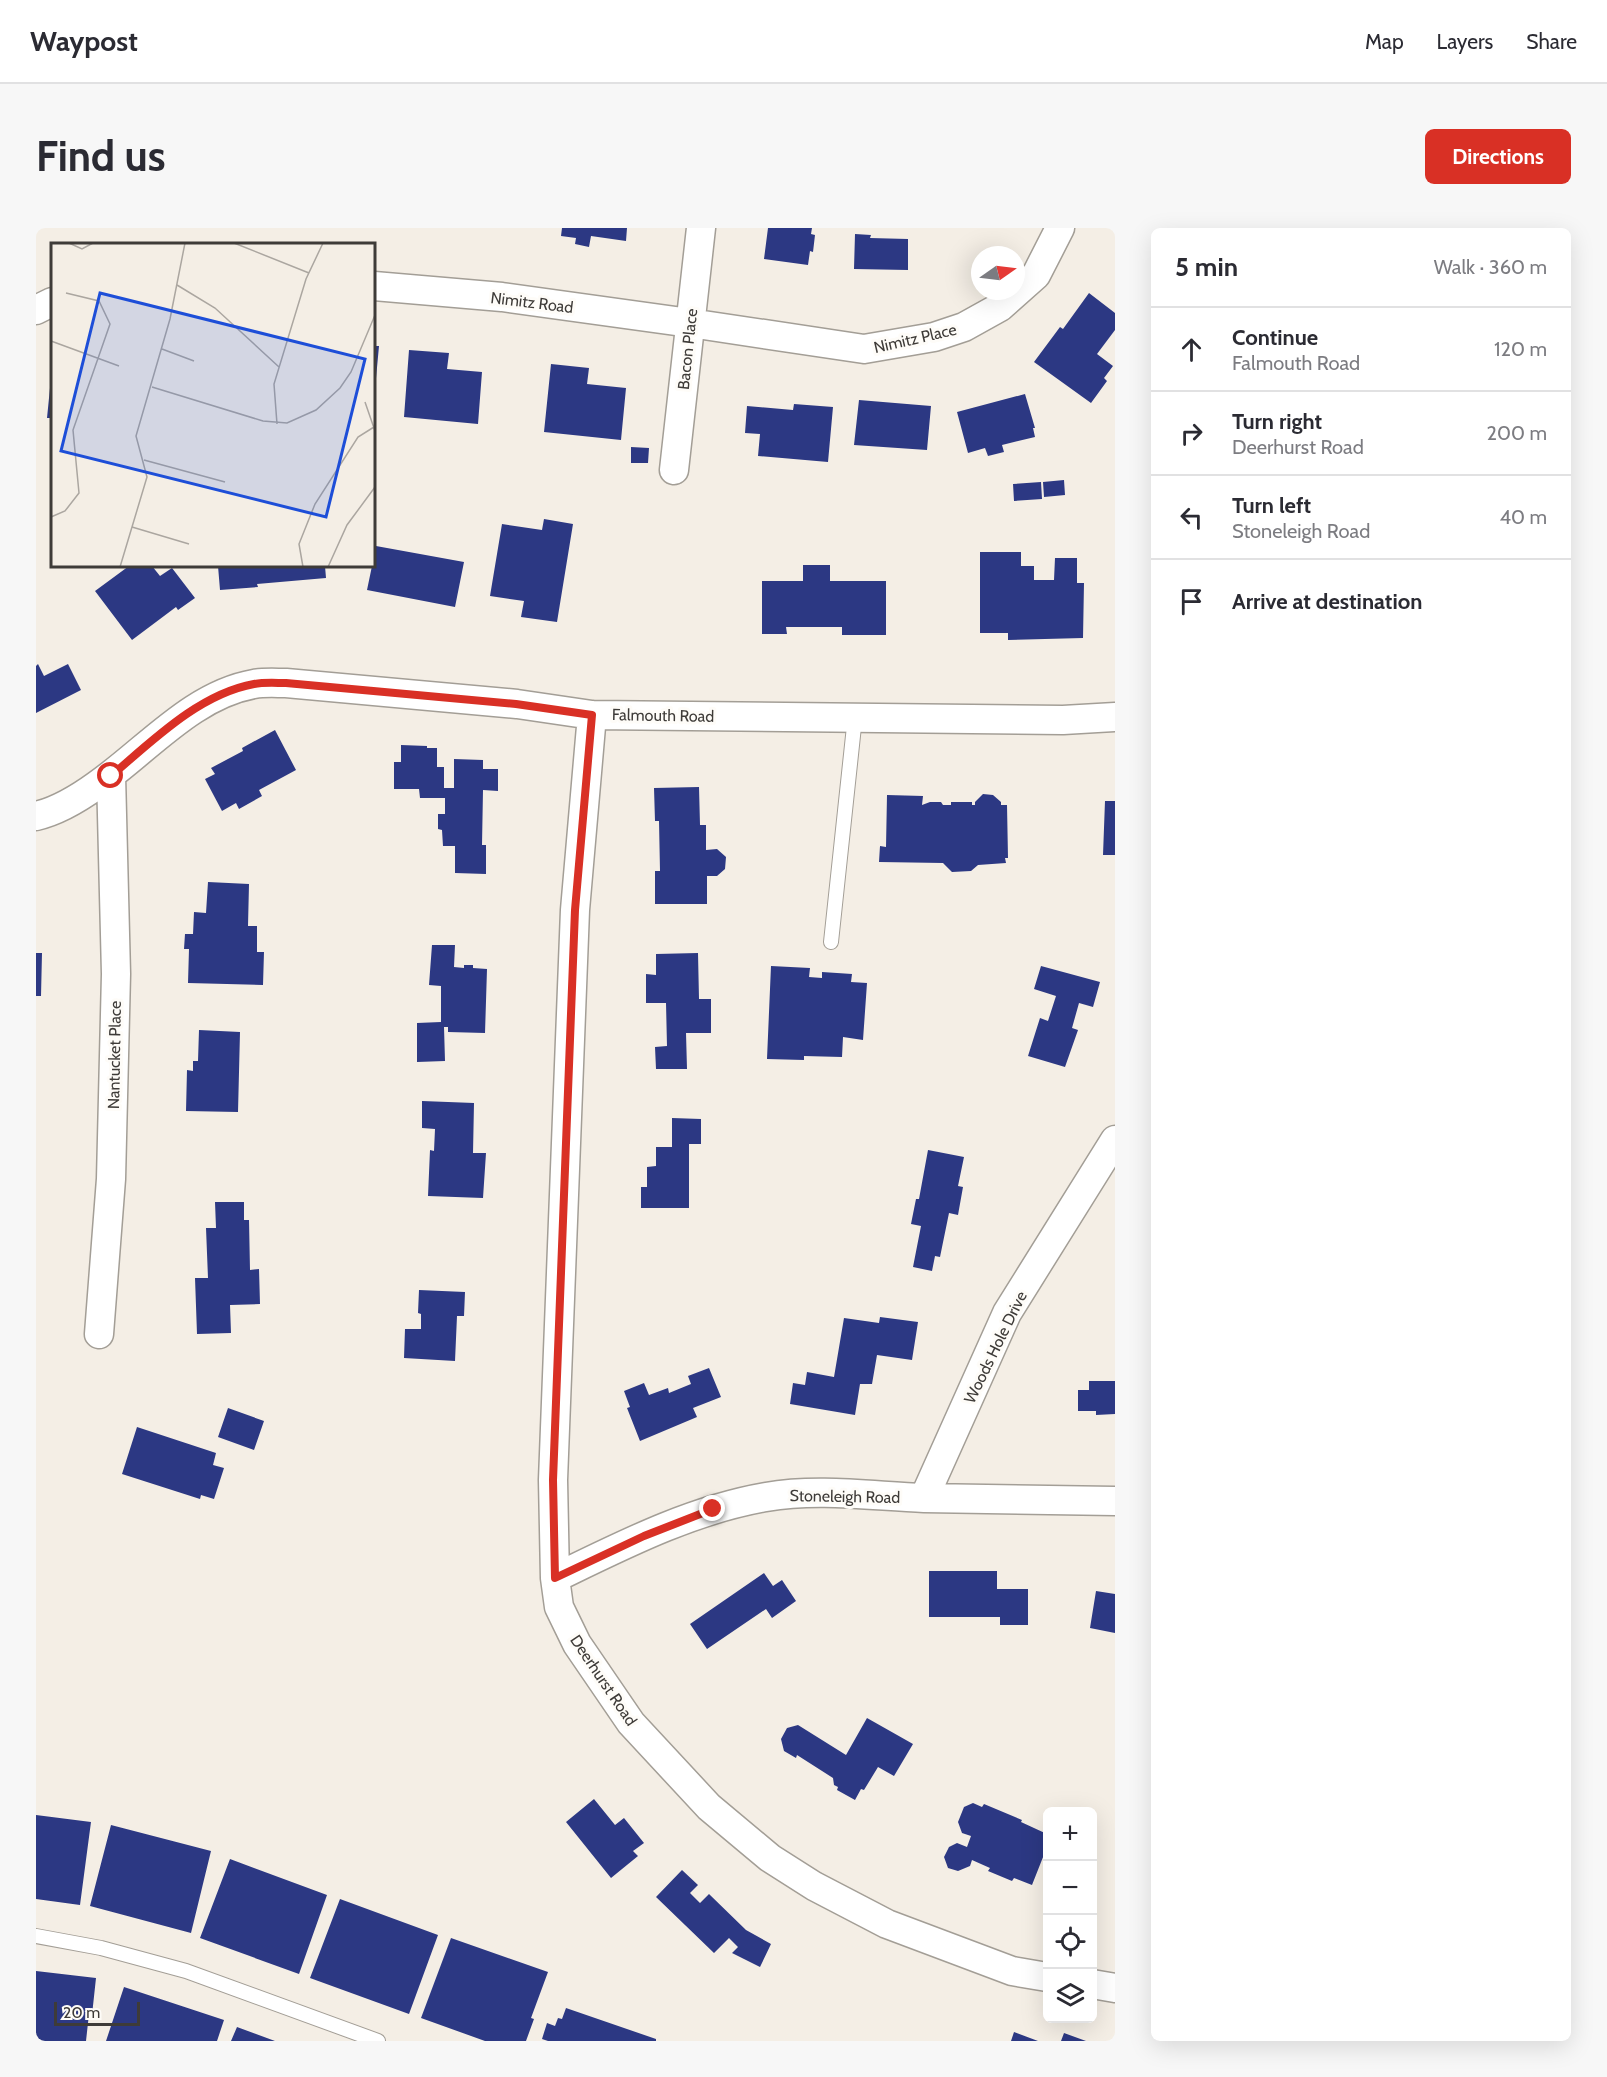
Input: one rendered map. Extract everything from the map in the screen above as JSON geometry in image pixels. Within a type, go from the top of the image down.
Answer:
[{"type":"street","name":"Bacon Place","points":[[674,470],[701,228]]},
{"type":"street","name":"Nimitz Place","points":[[690,322],[864,349],[933,337],[964,327],[1000,307],[1036,275],[1060,228]]},
{"type":"street","name":"Nimitz Road","points":[[375,286],[502,297],[690,322]]},
{"type":"street","points":[[36,310],[51,302]]},
{"type":"street","name":"Falmouth Road","points":[[36,816],[76,799],[111,776],[184,715],[228,692],[254,684],[286,683],[516,704],[592,715],[1063,720],[1115,717]]},
{"type":"street","name":"Deerhurst Road","points":[[592,715],[575,910],[553,1480],[555,1578],[559,1607],[577,1644],[632,1723],[709,1806],[770,1858],[814,1886],[887,1924],[1012,1971],[1043,1976]]},
{"type":"street","name":"Nantucket Place","points":[[99,1334],[111,1179],[116,986],[111,776]]},
{"type":"street","name":"Woods Hole Drive","points":[[924,1497],[1007,1313],[1115,1140]]},
{"type":"street","name":"Stoneleigh Road","points":[[555,1578],[644,1536],[693,1516],[713,1509],[767,1497],[812,1492],[1115,1501]]},
{"type":"street","points":[[1097,1985],[1115,1988]]},
{"type":"lane","points":[[831,942],[855,717]]},
{"type":"lane","points":[[36,1936],[101,1948],[186,1971],[378,2041]]},
{"type":"building","points":[[562,228],[627,228],[626,241],[591,236],[589,247],[575,244],[576,238],[561,236]]},
{"type":"building","points":[[768,228],[812,228],[811,234],[815,235],[813,252],[810,251],[808,265],[764,259]]},
{"type":"building","points":[[855,234],[871,235],[870,238],[908,239],[908,270],[854,269]]},
{"type":"building","points":[[1089,293],[1115,313],[1115,330],[1097,354],[1113,366],[1104,378],[1107,381],[1091,403],[1034,362],[1060,327],[1063,329]]},
{"type":"building","points":[[375,346],[379,346],[375,389]]},
{"type":"building","points":[[409,350],[449,353],[447,369],[482,372],[478,424],[404,417]]},
{"type":"building","points":[[551,364],[589,368],[587,384],[626,388],[621,440],[544,432]]},
{"type":"building","points":[[51,378],[51,418],[47,418]]},
{"type":"building","points":[[1025,394],[1035,428],[1033,428],[1035,437],[1002,445],[1004,452],[988,456],[985,448],[968,453],[957,412]]},
{"type":"building","points":[[859,400],[931,406],[927,450],[854,445]]},
{"type":"building","points":[[794,404],[833,407],[828,462],[758,456],[760,434],[745,433],[747,406],[793,410]]},
{"type":"building","points":[[631,447],[649,448],[648,463],[631,463]]},
{"type":"building","points":[[1064,480],[1065,495],[1044,497],[1043,482]]},
{"type":"building","points":[[1041,482],[1042,499],[1014,501],[1013,484]]},
{"type":"building","points":[[544,519],[573,524],[557,622],[521,617],[524,601],[490,596],[502,524],[542,530]]},
{"type":"building","points":[[376,546],[464,562],[455,607],[367,590],[372,567],[375,567]]},
{"type":"building","points":[[980,552],[1021,552],[1021,566],[1034,566],[1034,580],[1054,580],[1055,558],[1077,558],[1077,583],[1084,583],[1083,638],[1008,640],[1008,633],[980,633]]},
{"type":"building","points":[[803,565],[830,565],[830,581],[886,581],[886,635],[842,635],[842,627],[786,627],[787,634],[762,634],[762,581],[803,581]]},
{"type":"building","points":[[128,567],[153,567],[160,576],[172,568],[195,598],[178,610],[176,607],[132,640],[95,591]]},
{"type":"building","points":[[218,567],[325,567],[326,578],[220,590]]},
{"type":"building","points":[[38,664],[44,676],[68,664],[81,690],[36,713],[36,666]]},
{"type":"building","points":[[275,730],[296,770],[259,790],[262,796],[239,809],[236,803],[222,811],[205,779],[215,774],[211,768]]},
{"type":"building","points":[[401,745],[437,748],[437,767],[444,767],[444,788],[454,788],[454,759],[483,760],[483,769],[498,769],[498,791],[483,790],[482,845],[486,845],[486,874],[455,873],[455,846],[443,846],[442,830],[438,829],[438,814],[445,814],[445,798],[420,798],[419,789],[394,789],[394,762],[401,762]]},
{"type":"building","points":[[699,787],[700,825],[706,825],[706,850],[717,849],[726,857],[725,869],[717,876],[707,876],[707,904],[655,904],[655,871],[660,871],[659,821],[655,821],[654,788]]},
{"type":"building","points":[[983,794],[993,795],[1001,802],[1001,805],[1007,805],[1008,858],[1005,858],[1006,863],[978,865],[971,871],[952,872],[943,863],[879,862],[880,846],[886,847],[887,795],[923,796],[922,805],[930,802],[951,805],[951,802],[972,802],[972,805],[975,805]]},
{"type":"building","points":[[1105,801],[1115,801],[1115,855],[1103,855]]},
{"type":"building","points":[[208,882],[249,884],[248,926],[257,926],[257,952],[264,952],[263,985],[188,983],[189,949],[184,949],[185,934],[193,934],[194,912],[206,913]]},
{"type":"building","points":[[432,945],[455,945],[454,967],[464,968],[464,965],[473,965],[473,968],[487,969],[485,1033],[448,1032],[448,1027],[444,1027],[445,1061],[417,1062],[417,1023],[441,1022],[441,986],[429,985]]},
{"type":"building","points":[[36,953],[42,953],[41,996],[36,996]]},
{"type":"building","points":[[698,953],[699,999],[711,999],[711,1033],[686,1033],[687,1069],[656,1069],[655,1047],[667,1046],[666,1003],[646,1003],[646,974],[656,975],[656,954]]},
{"type":"building","points":[[771,966],[810,968],[809,977],[822,978],[822,972],[852,974],[851,982],[867,983],[863,1040],[843,1037],[842,1057],[804,1056],[804,1060],[767,1059]]},
{"type":"building","points":[[1041,966],[1100,982],[1093,1007],[1079,1003],[1072,1028],[1078,1030],[1065,1067],[1028,1056],[1040,1018],[1048,1021],[1056,996],[1034,989]]},
{"type":"building","points":[[199,1030],[240,1032],[238,1112],[186,1111],[187,1070],[193,1071],[193,1061],[198,1061]]},
{"type":"building","points":[[422,1101],[474,1103],[473,1153],[486,1153],[483,1198],[428,1196],[430,1150],[434,1151],[435,1129],[422,1128]]},
{"type":"building","points":[[672,1118],[701,1119],[701,1144],[689,1144],[689,1208],[641,1208],[641,1187],[647,1187],[647,1167],[656,1166],[656,1147],[672,1147]]},
{"type":"building","points":[[928,1150],[964,1157],[958,1186],[963,1187],[958,1215],[949,1213],[940,1257],[935,1256],[932,1271],[913,1267],[921,1226],[911,1224],[916,1199],[919,1199]]},
{"type":"building","points":[[215,1202],[244,1202],[244,1220],[249,1220],[250,1270],[259,1269],[260,1304],[230,1305],[231,1333],[197,1334],[195,1278],[208,1278],[206,1228],[216,1228]]},
{"type":"building","points":[[419,1290],[465,1292],[464,1316],[457,1316],[455,1361],[404,1358],[405,1329],[421,1329],[421,1314],[418,1313]]},
{"type":"building","points":[[880,1317],[918,1322],[912,1360],[877,1355],[872,1384],[860,1384],[855,1415],[790,1404],[793,1383],[805,1385],[807,1372],[834,1377],[844,1318],[879,1323]]},
{"type":"building","points":[[709,1368],[721,1397],[693,1408],[697,1417],[640,1441],[627,1408],[630,1407],[624,1391],[644,1383],[649,1395],[668,1388],[669,1393],[691,1384],[688,1376]]},
{"type":"building","points":[[1089,1381],[1115,1381],[1115,1414],[1096,1415],[1096,1411],[1078,1411],[1078,1390],[1089,1390]]},
{"type":"building","points":[[228,1408],[264,1421],[254,1450],[218,1437]]},
{"type":"building","points":[[137,1427],[216,1453],[213,1465],[224,1468],[214,1499],[201,1495],[200,1499],[122,1474]]},
{"type":"building","points":[[929,1571],[997,1571],[997,1589],[1028,1589],[1028,1625],[1000,1625],[1000,1617],[929,1617]]},
{"type":"building","points":[[764,1573],[773,1586],[782,1580],[796,1601],[772,1618],[766,1609],[707,1649],[690,1624]]},
{"type":"building","points":[[1096,1591],[1115,1594],[1115,1633],[1090,1628]]},
{"type":"building","points":[[867,1718],[913,1744],[894,1776],[878,1767],[855,1800],[837,1790],[838,1787],[834,1785],[833,1778],[797,1755],[796,1758],[784,1751],[781,1739],[787,1728],[798,1725],[846,1755]]},
{"type":"building","points":[[594,1799],[615,1825],[624,1818],[644,1843],[633,1851],[638,1856],[611,1878],[566,1822]]},
{"type":"building","points":[[973,1803],[982,1807],[984,1804],[1022,1820],[1021,1822],[1043,1832],[1043,1857],[1032,1885],[1014,1878],[1012,1881],[988,1871],[990,1868],[972,1860],[970,1866],[958,1871],[948,1868],[944,1857],[949,1847],[957,1843],[967,1847],[971,1836],[962,1833],[958,1822],[964,1807]]},
{"type":"building","points":[[36,1815],[91,1822],[80,1905],[36,1899]]},
{"type":"building","points":[[111,1825],[211,1851],[191,1933],[90,1906]]},
{"type":"building","points":[[230,1859],[327,1895],[299,1974],[200,1938]]},
{"type":"building","points":[[682,1870],[698,1885],[690,1893],[700,1903],[709,1894],[746,1930],[771,1944],[760,1967],[732,1953],[738,1947],[729,1938],[714,1953],[656,1897]]},
{"type":"building","points":[[340,1899],[438,1935],[409,2014],[310,1978]]},
{"type":"building","points":[[451,1938],[548,1972],[531,2018],[534,2019],[526,2041],[485,2041],[421,2018]]},
{"type":"building","points":[[36,1971],[96,1978],[92,2015],[89,2014],[86,2041],[36,2041]]},
{"type":"building","points":[[124,1987],[224,2020],[217,2041],[106,2041]]},
{"type":"building","points":[[566,2008],[656,2039],[656,2041],[548,2041],[542,2039],[547,2023],[555,2026],[558,2018],[562,2019]]},
{"type":"building","points":[[237,2027],[275,2041],[231,2041]]},
{"type":"building","points":[[1014,2032],[1038,2041],[1011,2041]]},
{"type":"building","points":[[1064,2033],[1086,2041],[1061,2041]]},
{"type":"route","points":[[111,776],[184,715],[228,692],[254,684],[286,683],[516,704],[592,715],[575,910],[553,1480],[555,1578],[644,1536],[713,1509]]}]
